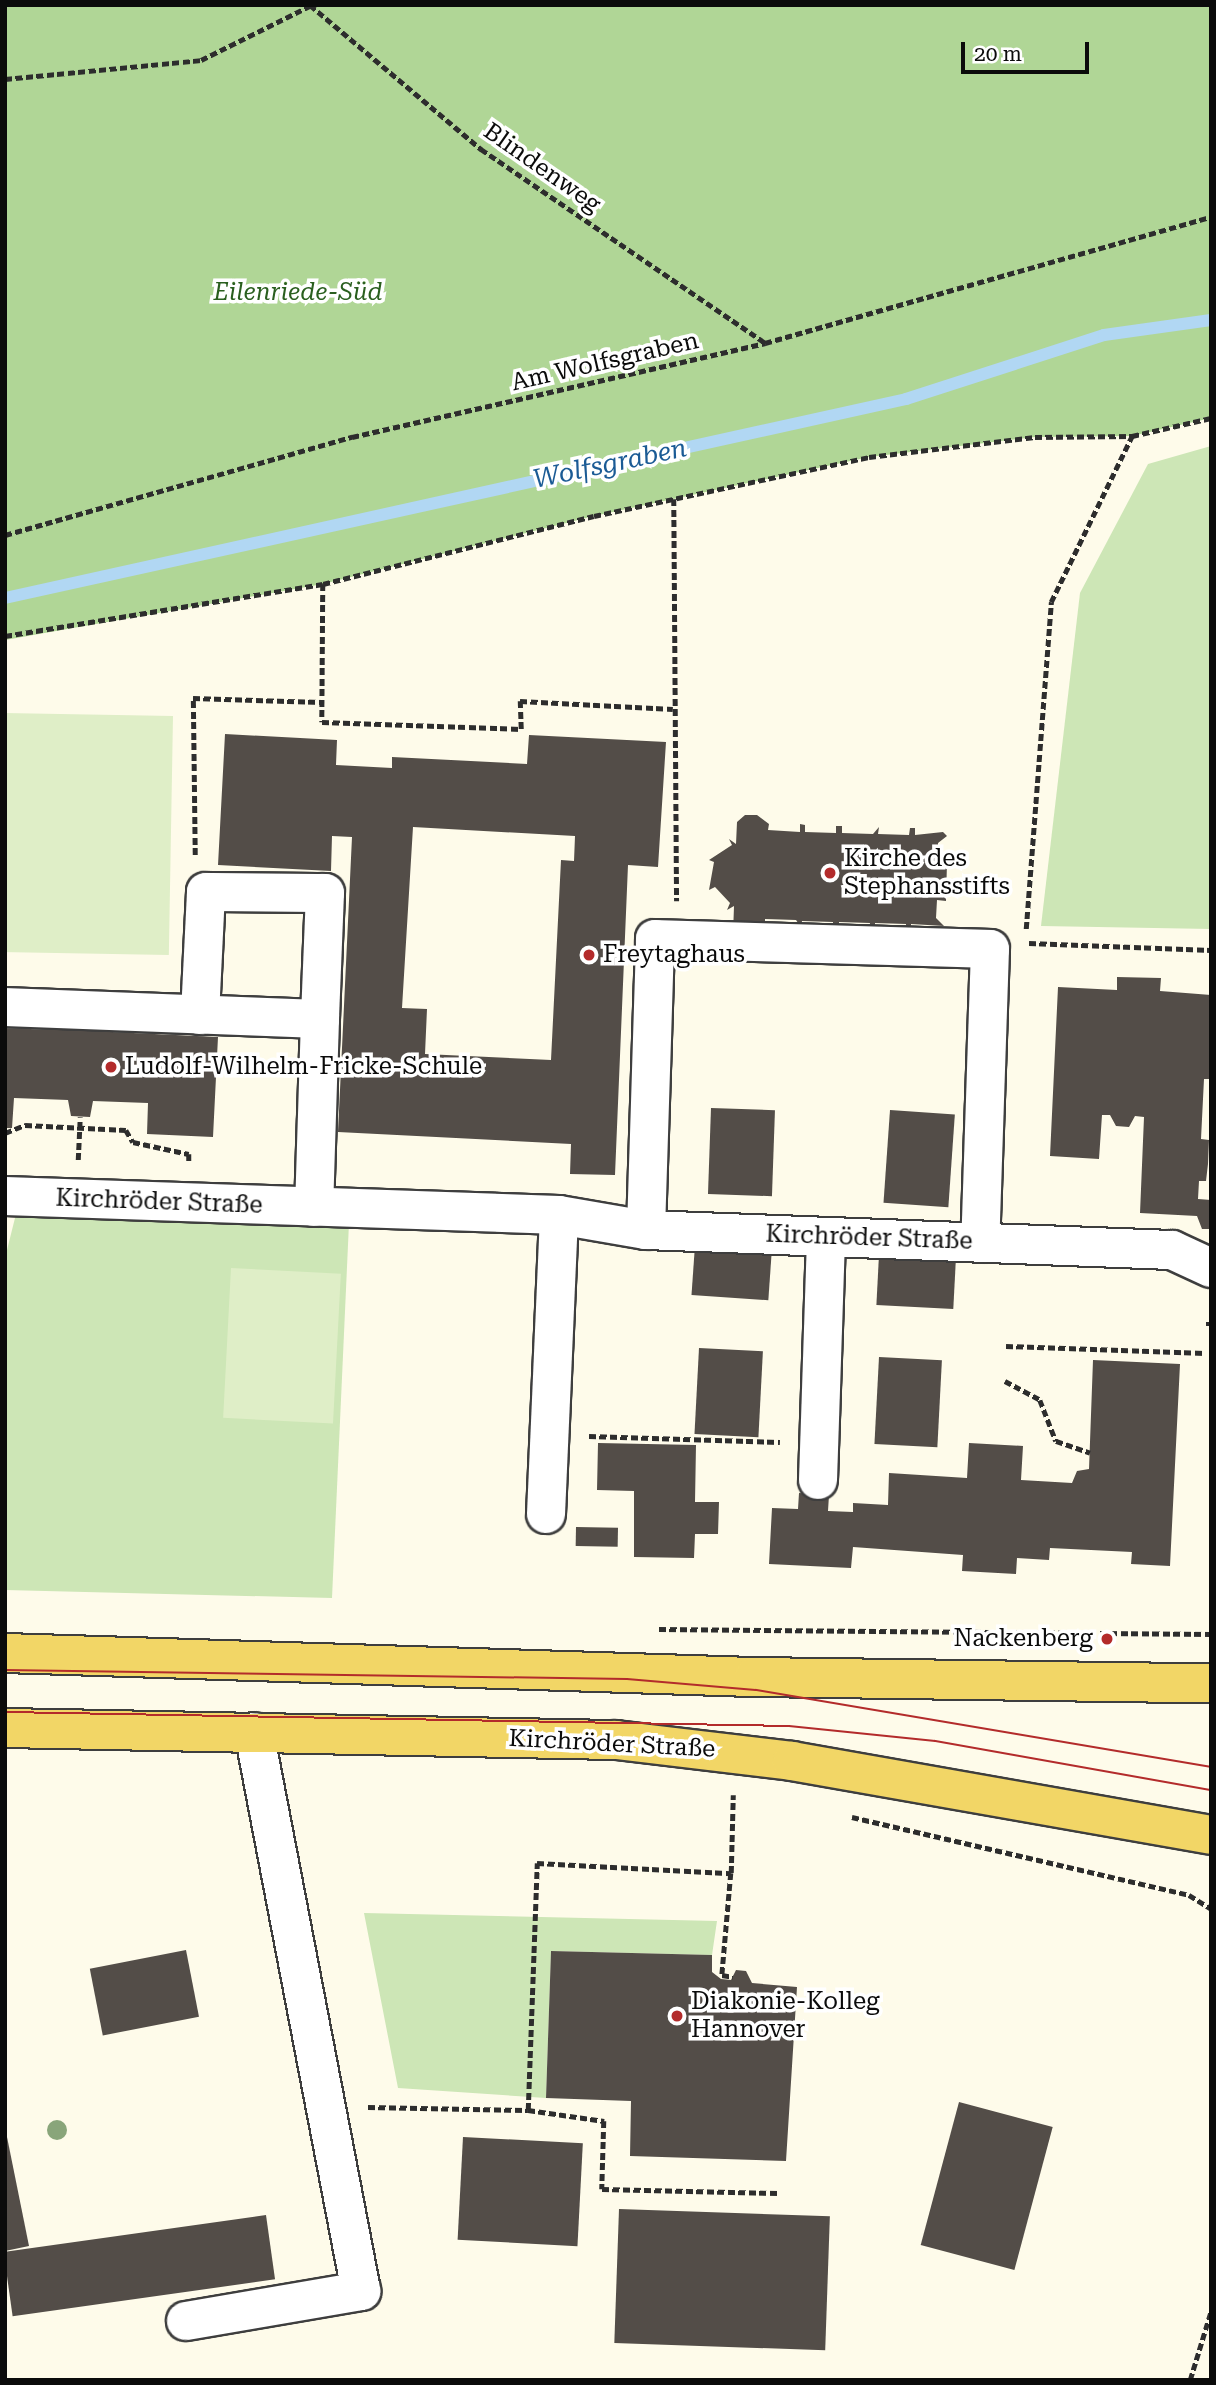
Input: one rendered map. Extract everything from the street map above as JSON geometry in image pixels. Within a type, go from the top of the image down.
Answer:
[{"type":"main road","points":[[5,1653],[754,1677],[1211,1683]]},
{"type":"main road","name":"Kirchröder Straße","points":[[5,1728],[616,1740],[698,1747],[1211,1835]]},
{"type":"main road","points":[[1165,1829],[1211,1864]]},
{"type":"street","points":[[200,1015],[206,892],[325,894],[314,1207]]},
{"type":"street","points":[[646,1230],[655,939],[990,949],[981,1243]]},
{"type":"street","points":[[5,1007],[320,1019]]},
{"type":"street","name":"Kirchröder Straße","points":[[5,1196],[559,1215],[646,1230],[1172,1250],[1211,1268]]},
{"type":"street","points":[[546,1514],[559,1215]]},
{"type":"street","points":[[819,1462],[826,1237]]},
{"type":"street","points":[[186,2321],[361,2291],[329,2106],[254,1732]]},
{"type":"path","points":[[5,79],[201,60],[311,5]]},
{"type":"path","name":"Blindenweg","points":[[311,5],[481,149],[765,343]]},
{"type":"path","name":"Am Wolfsgraben","points":[[5,535],[352,438],[765,343],[1211,217]]},
{"type":"path","points":[[5,636],[323,584],[674,499],[869,457],[1035,437],[1132,436],[1211,418]]},
{"type":"path","points":[[1132,436],[1051,602],[1025,943],[1211,950]]},
{"type":"path","points":[[674,499],[673,709],[677,940]]},
{"type":"path","points":[[323,584],[322,722],[521,729],[520,701],[673,709]]},
{"type":"path","points":[[206,892],[195,885],[193,698],[322,702]]},
{"type":"path","points":[[5,1133],[25,1125],[126,1130],[132,1142],[189,1154],[189,1203]]},
{"type":"path","points":[[1006,1346],[1205,1353]]},
{"type":"path","points":[[1005,1381],[1040,1400],[1056,1441],[1090,1453]]},
{"type":"path","points":[[550,1434],[819,1462]]},
{"type":"path","points":[[722,1788],[747,1793]]},
{"type":"path","points":[[733,1977],[722,1975],[731,1873],[734,1789]]},
{"type":"path","points":[[841,1814],[1189,1895],[1211,1909]]},
{"type":"path","points":[[528,2110],[537,1863],[731,1873]]},
{"type":"path","points":[[329,2106],[528,2110],[604,2121],[602,2189],[779,2193]]},
{"type":"path","points":[[1190,2380],[1211,2311]]},
{"type":"green space","name":"Eilenriede-Süd","points":[[5,5],[1211,5],[1211,418],[1132,436],[1035,437],[869,457],[594,516],[323,584],[5,640]]},
{"type":"green space","points":[[1211,446],[1211,929],[1041,926],[1080,593],[1148,464]]},
{"type":"green space","points":[[5,713],[173,716],[169,955],[5,952]]},
{"type":"green space","points":[[18,1206],[349,1223],[332,1598],[5,1590],[5,1258]]},
{"type":"green space","points":[[231,1268],[341,1274],[333,1424],[223,1418]]},
{"type":"green space","points":[[364,1913],[717,1921],[712,1955],[551,1951],[546,2098],[398,2088]]},
{"type":"building","name":"Freytaghaus","points":[[225,734],[337,740],[336,765],[392,768],[392,757],[527,764],[529,735],[666,742],[658,867],[628,865],[615,1175],[570,1174],[571,1144],[338,1132],[352,837],[332,836],[331,871],[218,865]],"holes":[[[413,827],[575,836],[574,861],[561,860],[551,1060],[425,1054],[427,1009],[402,1008]]]},
{"type":"building","name":"Kirche des Stephansstifts","points":[[745,815],[757,815],[769,824],[768,830],[800,832],[800,824],[805,825],[805,832],[836,833],[836,826],[842,826],[842,833],[873,834],[879,827],[878,834],[909,835],[910,828],[915,828],[915,835],[943,832],[947,836],[938,843],[938,861],[947,862],[946,901],[937,900],[936,918],[944,926],[911,924],[911,931],[906,931],[906,924],[875,923],[875,930],[869,930],[870,923],[839,922],[839,929],[833,929],[833,922],[802,921],[801,927],[796,920],[765,919],[765,926],[733,934],[734,906],[727,910],[730,903],[715,887],[709,890],[714,862],[709,860],[732,845],[729,839],[736,844],[737,822]]},
{"type":"building","points":[[1117,977],[1161,978],[1160,991],[1211,995],[1211,1079],[1204,1079],[1201,1139],[1209,1140],[1208,1164],[1206,1181],[1199,1181],[1198,1199],[1211,1200],[1211,1229],[1202,1229],[1197,1216],[1140,1213],[1144,1117],[1135,1116],[1129,1127],[1116,1126],[1110,1115],[1102,1115],[1099,1159],[1050,1156],[1058,987],[1117,990]]},
{"type":"building","name":"Ludolf-Wilhelm-Fricke-Schule","points":[[55,1023],[113,1026],[112,1032],[218,1037],[213,1137],[147,1134],[148,1103],[93,1101],[90,1117],[71,1116],[68,1100],[14,1098],[12,1128],[5,1128],[5,1028],[55,1030]]},
{"type":"building","points":[[711,1108],[775,1110],[772,1196],[708,1194]]},
{"type":"building","points":[[890,1110],[955,1115],[948,1207],[884,1203]]},
{"type":"building","points":[[695,1245],[772,1250],[768,1300],[692,1295]]},
{"type":"building","points":[[879,1255],[956,1259],[953,1309],[876,1305]]},
{"type":"building","points":[[699,1348],[763,1351],[758,1437],[694,1434]]},
{"type":"building","points":[[879,1357],[942,1360],[937,1447],[874,1444]]},
{"type":"building","points":[[1093,1360],[1180,1364],[1170,1566],[1131,1564],[1132,1552],[1050,1548],[1049,1560],[1017,1558],[1016,1574],[962,1571],[963,1555],[853,1547],[851,1568],[769,1564],[772,1508],[798,1509],[799,1493],[829,1495],[828,1511],[853,1512],[853,1503],[888,1505],[889,1473],[967,1478],[969,1443],[1023,1446],[1021,1480],[1072,1483],[1077,1471],[1089,1469]]},
{"type":"building","points":[[598,1443],[696,1445],[695,1502],[719,1502],[718,1534],[695,1534],[694,1558],[634,1557],[634,1491],[597,1490]]},
{"type":"building","points":[[576,1527],[618,1528],[618,1547],[576,1546]]},
{"type":"building","points":[[186,1950],[199,2017],[103,2035],[90,1969]]},
{"type":"building","points":[[551,1951],[712,1955],[712,1972],[721,1979],[731,1980],[736,1970],[746,1971],[752,1983],[797,1987],[786,2161],[630,2156],[631,2101],[546,2098]]},
{"type":"building","points":[[959,2102],[1053,2127],[1014,2270],[921,2245]]},
{"type":"building","points":[[5,2127],[29,2246],[5,2251]]},
{"type":"building","points":[[463,2137],[583,2143],[577,2246],[458,2240]]},
{"type":"building","points":[[619,2209],[830,2216],[825,2350],[614,2343]]},
{"type":"building","points":[[266,2215],[275,2279],[13,2316],[5,2252]]},
{"type":"waterway","name":"Wolfsgraben","points":[[5,598],[906,399],[1104,335],[1211,320]]},
{"type":"tram line","points":[[5,1670],[627,1679],[756,1690],[1211,1767]]},
{"type":"tram line","points":[[5,1712],[789,1726],[935,1741],[1211,1790]]},
{"type":"place","name":"Kirche des Stephansstifts","points":[[830,873]]},
{"type":"place","name":"Freytaghaus","points":[[589,955]]},
{"type":"place","name":"Ludolf-Wilhelm-Fricke-Schule","points":[[111,1067]]},
{"type":"place","name":"Nackenberg","points":[[1107,1639]]},
{"type":"place","name":"Diakonie-Kolleg Hannover","points":[[677,2016]]}]
